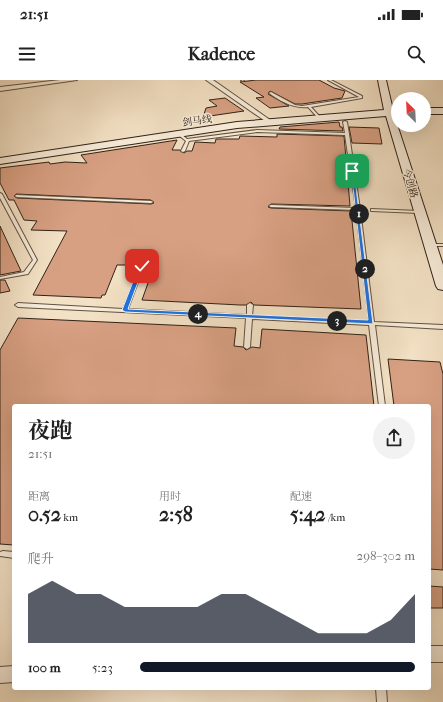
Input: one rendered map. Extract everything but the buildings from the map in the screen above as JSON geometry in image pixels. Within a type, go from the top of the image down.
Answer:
[{"type":"main road","name":"今创路","points":[[382,80],[391,98]]},
{"type":"main road","name":"今创路","points":[[389,80],[392,92]]},
{"type":"main road","name":"剑马线","points":[[0,161],[179,134],[270,126],[391,107]]},
{"type":"main road","points":[[431,111],[443,111]]},
{"type":"main road","name":"今创路","points":[[401,132],[419,212],[443,286]]},
{"type":"main road","name":"今创路","points":[[405,132],[413,167],[440,245],[443,262]]},
{"type":"street","points":[[0,89],[74,80]]},
{"type":"street","points":[[210,80],[270,126]]},
{"type":"street","points":[[431,654],[443,654]]},
{"type":"street","points":[[0,675],[12,674]]},
{"type":"lane","points":[[270,93],[294,106],[309,106],[361,98],[329,80]]},
{"type":"lane","points":[[309,106],[319,118]]},
{"type":"lane","points":[[345,122],[358,209],[382,404]]},
{"type":"lane","points":[[269,137],[270,126]]},
{"type":"lane","points":[[179,134],[187,140],[257,131],[270,126],[347,134]]},
{"type":"lane","points":[[183,151],[187,140]]},
{"type":"lane","points":[[0,194],[35,260],[26,273],[0,278]]},
{"type":"lane","points":[[17,196],[151,202]]},
{"type":"lane","points":[[271,206],[358,209]]},
{"type":"lane","points":[[372,210],[419,212]]},
{"type":"lane","points":[[125,310],[142,266]]},
{"type":"lane","points":[[18,305],[371,322],[443,327]]},
{"type":"lane","points":[[247,347],[250,305]]},
{"type":"lane","points":[[3,554],[12,554]]},
{"type":"lane","points":[[381,690],[382,702]]},
{"type":"route","points":[[142,266],[125,310],[371,322],[358,209],[352,171]]}]
